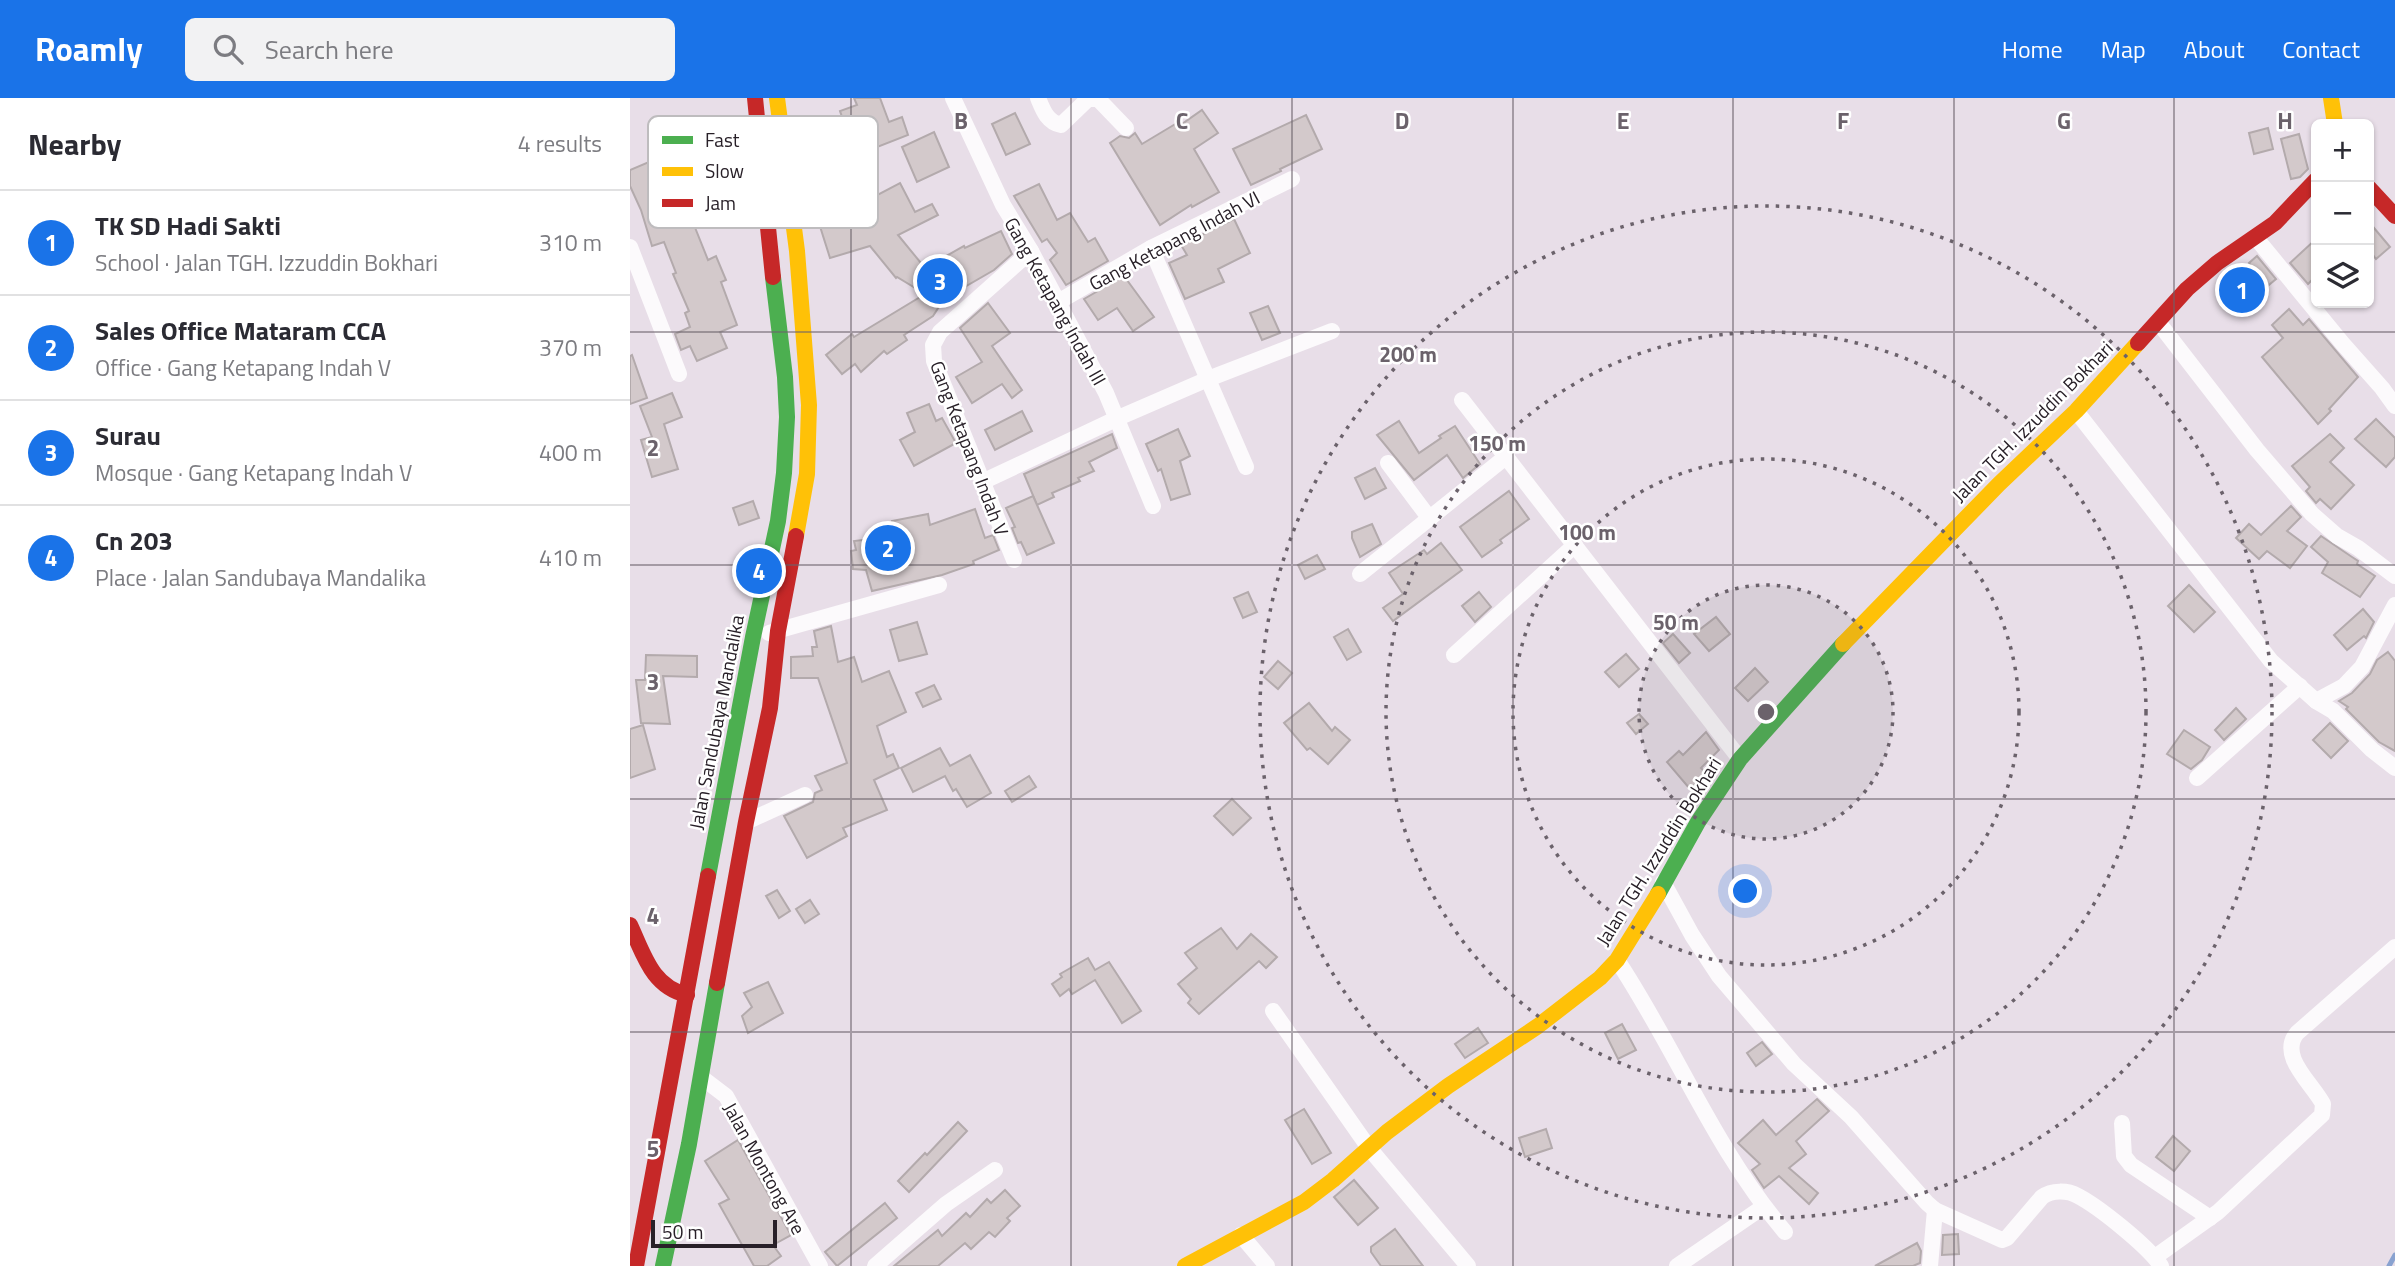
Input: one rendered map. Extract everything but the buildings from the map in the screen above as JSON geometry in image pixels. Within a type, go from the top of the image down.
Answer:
[{"type":"main road","name":"Jalan Sandubaya Mandalika","points":[[755,98],[757,116]]},
{"type":"main road","points":[[777,98],[779,116]]},
{"type":"main road","points":[[2331,98],[2335,119]]},
{"type":"main road","name":"Jalan TGH. Izzuddin Bokhari","points":[[1185,1266],[1304,1202],[1448,1086],[1566,1005],[1600,978],[1617,960],[1640,926],[1698,822],[1740,760],[1854,632],[1999,484],[2076,411],[2197,280],[2217,263],[2256,238],[2293,206],[2314,182]]},
{"type":"main road","points":[[2374,193],[2395,216]]},
{"type":"main road","name":"Jalan Sandubaya Mandalika","points":[[636,1266],[753,637],[778,521],[787,417],[785,377],[768,228]]},
{"type":"main road","points":[[663,1266],[710,1033],[746,822],[769,708],[778,631],[807,474],[809,404],[794,228]]},
{"type":"main road","points":[[630,925],[646,959],[663,985],[674,992],[687,995]]},
{"type":"main road","points":[[681,1027],[710,1033]]},
{"type":"street","name":"Gang Ketapang Indah III","points":[[953,98],[1003,205],[1031,251],[1118,418],[1153,506]]},
{"type":"street","points":[[1038,98],[1053,123],[1061,125],[1092,98],[1098,99],[1126,128]]},
{"type":"street","name":"Gang Ketapang Indah VI","points":[[1058,302],[1151,248],[1292,179]]},
{"type":"street","points":[[2256,238],[2395,406]]},
{"type":"street","points":[[630,247],[679,374]]},
{"type":"street","points":[[1151,248],[1246,467]]},
{"type":"street","name":"Gang Ketapang Indah V","points":[[1014,560],[934,361],[933,345],[944,328],[1031,251]]},
{"type":"street","points":[[2158,322],[2257,450],[2312,514],[2337,536],[2395,576]]},
{"type":"street","points":[[982,482],[1208,379],[1332,331]]},
{"type":"street","points":[[2382,388],[2395,375]]},
{"type":"street","points":[[1462,400],[1740,760]]},
{"type":"street","points":[[2076,411],[2271,661],[2316,701],[2333,711],[2372,750],[2395,768]]},
{"type":"street","points":[[1360,574],[1507,456]]},
{"type":"street","points":[[1388,463],[1430,519]]},
{"type":"street","points":[[1454,655],[1575,545]]},
{"type":"street","points":[[753,637],[939,585]]},
{"type":"street","points":[[2316,701],[2344,686],[2362,667],[2395,605]]},
{"type":"street","points":[[2197,778],[2300,686]]},
{"type":"street","points":[[746,822],[805,795]]},
{"type":"street","points":[[1663,882],[1692,936],[1734,995],[1794,1065],[1852,1116],[1903,1178],[1935,1210],[2002,1240],[2007,1238],[2042,1198],[2061,1191],[2077,1196],[2138,1241],[2158,1262],[2322,1115],[2323,1104],[2291,1055],[2292,1040],[2395,947]]},
{"type":"street","points":[[1617,960],[1641,996],[1748,1185],[1785,1232]]},
{"type":"street","points":[[1273,1011],[1369,1148],[1468,1266]]},
{"type":"street","name":"Jalan Montong Are","points":[[701,1077],[726,1096],[820,1266]]},
{"type":"street","points":[[2122,1123],[2124,1156],[2131,1165],[2210,1218]]},
{"type":"street","points":[[875,1266],[946,1205],[995,1170]]},
{"type":"street","points":[[1677,1266],[1763,1207]]},
{"type":"street","points":[[1930,1266],[1935,1210]]},
{"type":"street","points":[[1241,1235],[1267,1266]]},
{"type":"waterway","points":[[2389,1266],[2395,1255]]},
{"type":"traffic: fast","points":[[708,876],[778,521],[784,473],[787,417],[785,377],[773,277]]},
{"type":"traffic: fast","points":[[1658,894],[1698,822],[1740,759],[1843,644]]},
{"type":"traffic: fast","points":[[663,1266],[689,1144],[717,983]]},
{"type":"traffic: slow","points":[[777,98],[779,116]]},
{"type":"traffic: slow","points":[[2331,98],[2334,119]]},
{"type":"traffic: slow","points":[[794,228],[809,405],[807,474],[796,536]]},
{"type":"traffic: slow","points":[[1843,644],[1999,484],[2076,411],[2138,343]]},
{"type":"traffic: slow","points":[[1185,1266],[1304,1202],[1387,1132],[1448,1086],[1538,1026],[1600,978],[1617,960],[1658,894]]},
{"type":"traffic: jam","points":[[755,98],[757,116]]},
{"type":"traffic: jam","points":[[2138,343],[2187,289],[2217,263],[2275,223],[2314,182]]},
{"type":"traffic: jam","points":[[2374,193],[2395,216]]},
{"type":"traffic: jam","points":[[768,228],[773,277]]},
{"type":"traffic: jam","points":[[717,983],[770,708],[778,631],[796,536]]},
{"type":"traffic: jam","points":[[636,1266],[708,876]]},
{"type":"traffic: jam","points":[[630,925],[657,977],[665,985],[687,995]]},
{"type":"place","name":"Surau","points":[[940,281]]},
{"type":"place","name":"TK SD Hadi Sakti","points":[[2242,290]]},
{"type":"place","name":"Sales Office Mataram CCA","points":[[888,548]]},
{"type":"place","name":"Cn 203","points":[[759,571]]}]
